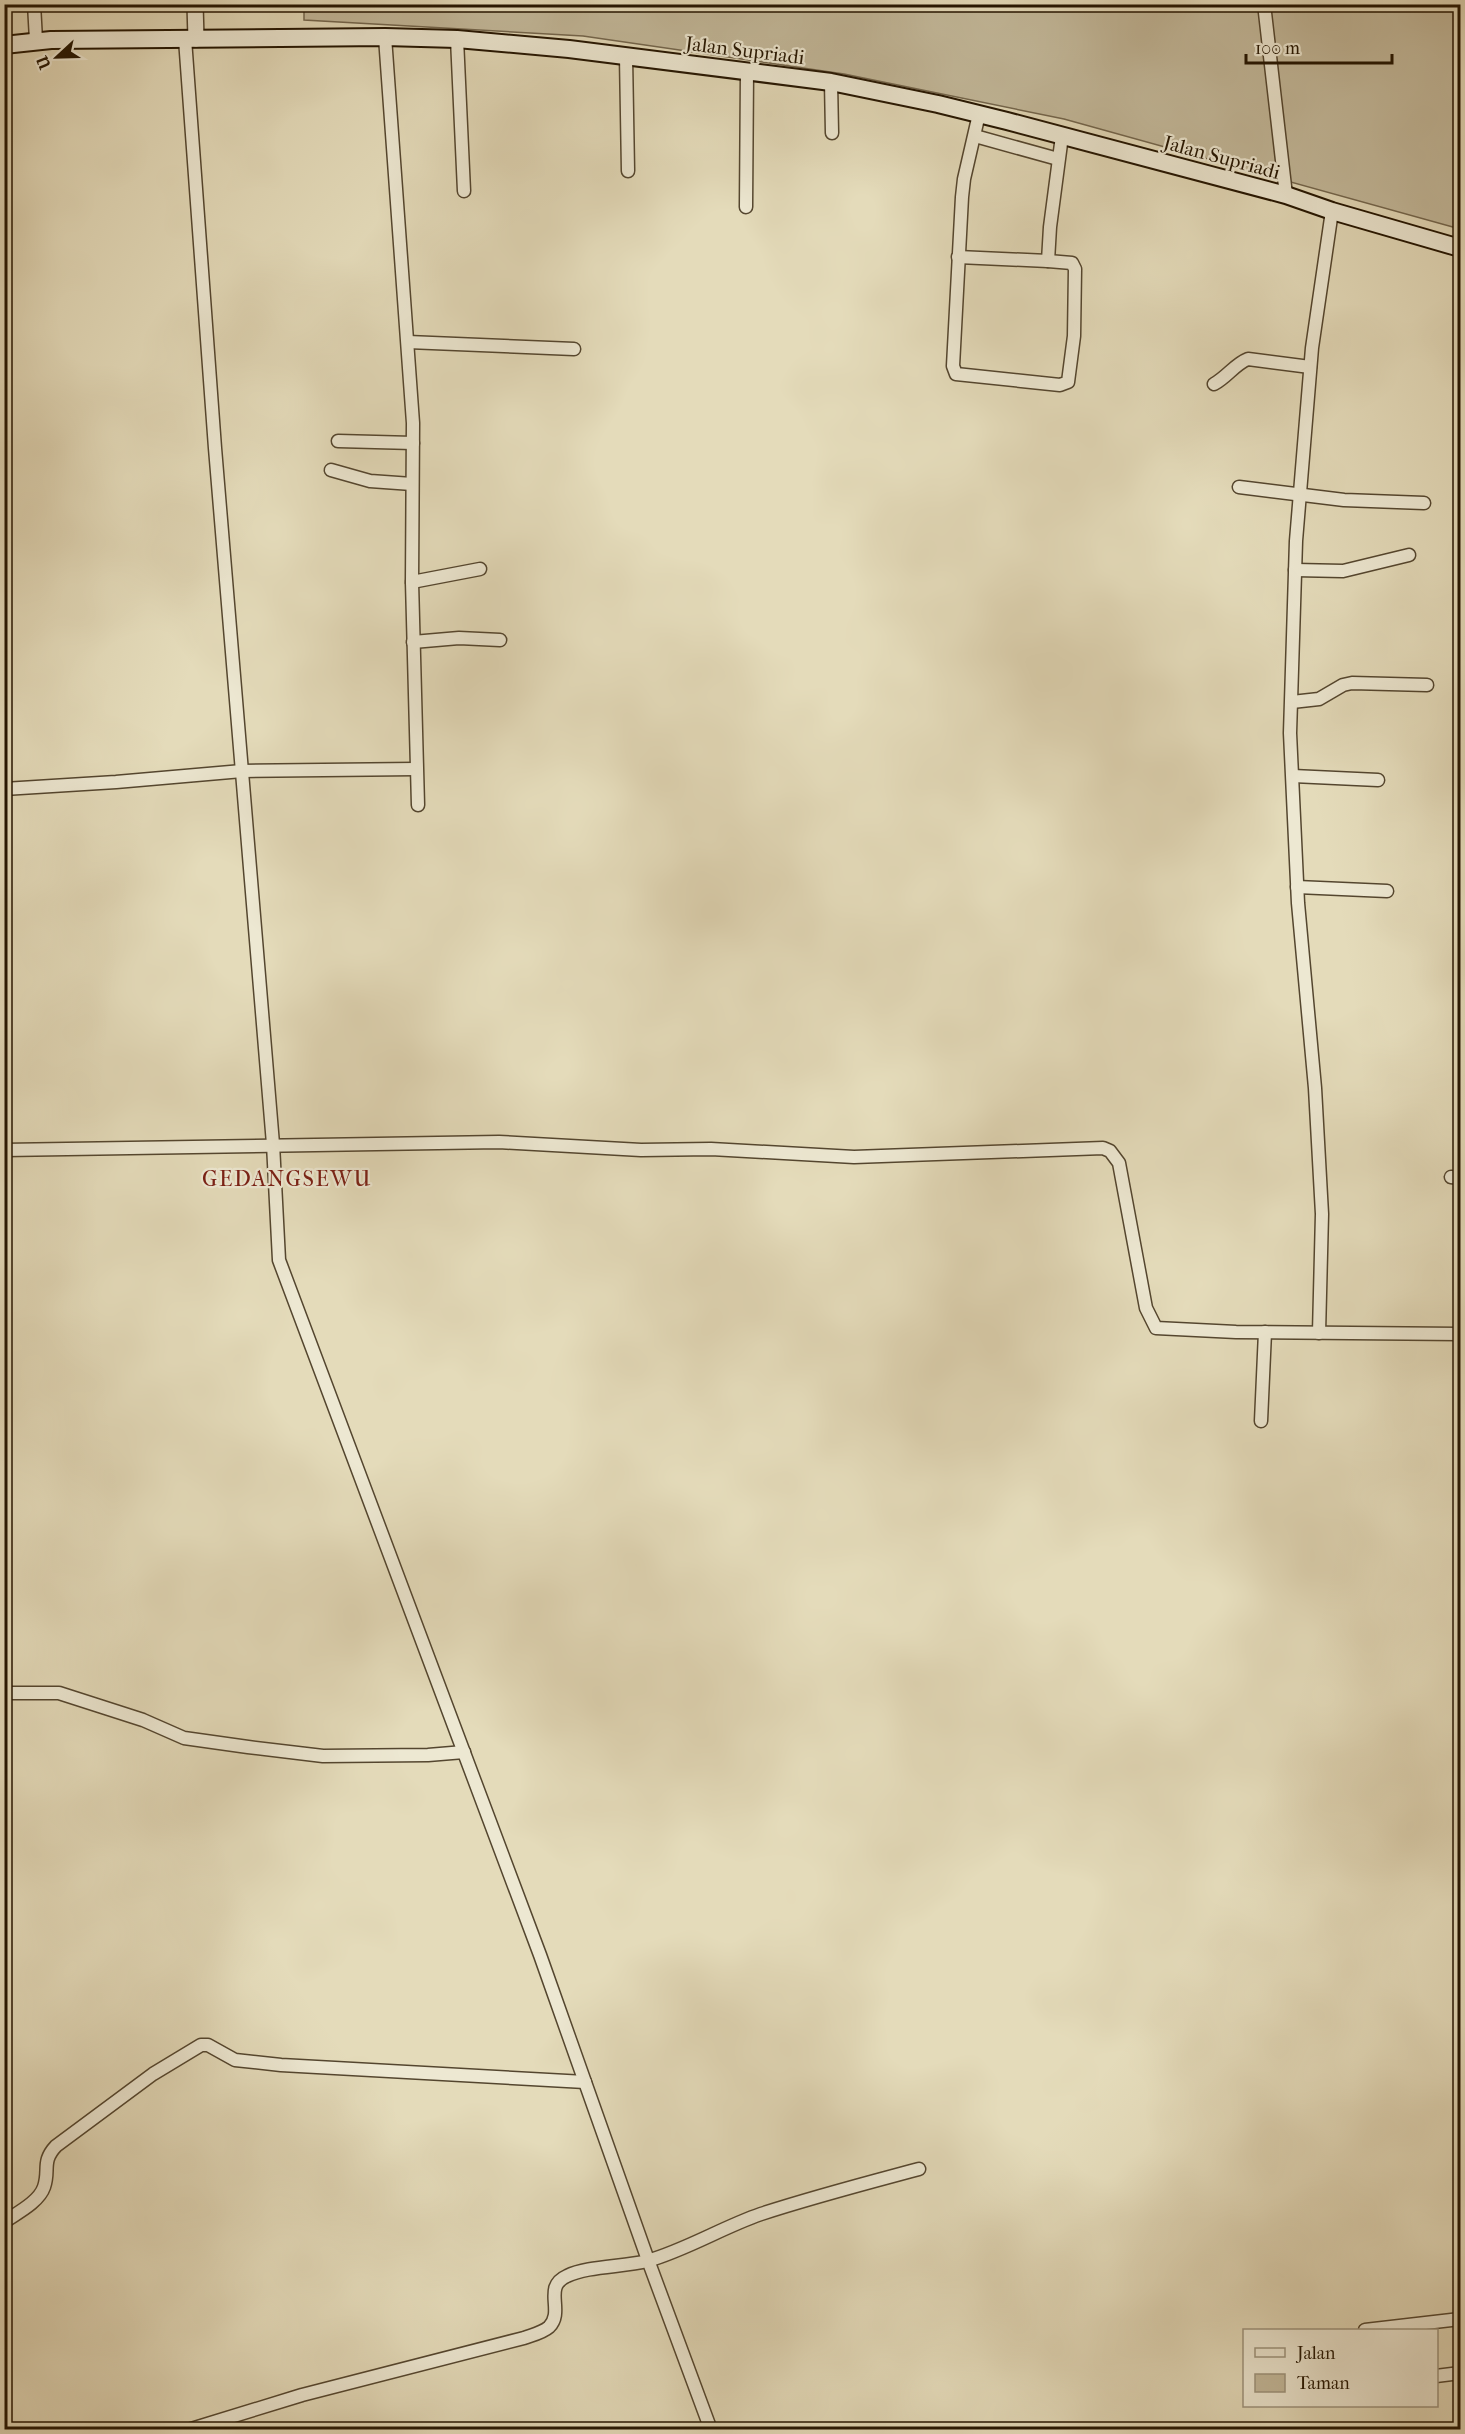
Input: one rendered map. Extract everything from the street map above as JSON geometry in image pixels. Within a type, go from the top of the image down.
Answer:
[{"type":"main road","name":"Jalan Supriadi","points":[[4,45],[36,40],[385,37],[457,39],[569,49],[831,82],[979,114],[1286,195],[1332,212],[1461,248]]},
{"type":"street","points":[[34,4],[36,40]]},
{"type":"street","points":[[195,4],[190,39],[214,437],[273,1144],[279,1260],[464,1752],[711,2430]]},
{"type":"street","points":[[1264,4],[1286,195]]},
{"type":"street","points":[[385,37],[408,342],[413,443],[412,582],[418,805]]},
{"type":"street","points":[[457,39],[464,191]]},
{"type":"street","points":[[626,57],[628,171]]},
{"type":"street","points":[[746,207],[747,71]]},
{"type":"street","points":[[831,82],[832,133]]},
{"type":"street","points":[[958,257],[1072,263],[1075,269],[1074,336],[1069,380],[1063,385],[956,375],[953,366],[958,257],[964,179],[979,114]]},
{"type":"street","points":[[975,136],[1058,159]]},
{"type":"street","points":[[1048,261],[1062,136]]},
{"type":"street","points":[[1319,1333],[1322,1214],[1315,1088],[1297,887],[1290,733],[1295,570],[1310,368],[1332,212]]},
{"type":"street","points":[[408,342],[574,349]]},
{"type":"street","points":[[1214,384],[1248,359],[1310,368]]},
{"type":"street","points":[[338,441],[413,443]]},
{"type":"street","points":[[331,470],[370,481],[412,484]]},
{"type":"street","points":[[1239,487],[1344,500],[1424,502]]},
{"type":"street","points":[[1295,570],[1342,572],[1409,555]]},
{"type":"street","points":[[412,582],[480,569]]},
{"type":"street","points":[[414,642],[459,638],[500,640]]},
{"type":"street","points":[[1292,702],[1319,699],[1343,685],[1352,683],[1427,685]]},
{"type":"street","points":[[4,789],[242,771],[416,770]]},
{"type":"street","points":[[1293,776],[1377,780]]},
{"type":"street","points":[[1297,887],[1387,891]]},
{"type":"street","points":[[4,1150],[499,1142],[641,1150],[711,1149],[854,1157],[1103,1148],[1110,1151],[1119,1163],[1146,1308],[1156,1328],[1265,1332],[1461,1334]]},
{"type":"street","points":[[1261,1421],[1265,1332]]},
{"type":"street","points":[[4,1693],[59,1693],[143,1720],[184,1738],[248,1747],[323,1756],[428,1755],[464,1752]]},
{"type":"street","points":[[4,2222],[41,2192],[45,2182],[46,2160],[56,2146],[153,2074],[201,2045],[216,2049],[236,2060],[281,2065],[585,2082]]},
{"type":"street","points":[[188,2430],[302,2395],[540,2332],[548,2327],[556,2314],[553,2289],[562,2278],[569,2274],[648,2260],[760,2214],[919,2169]]},
{"type":"street","points":[[1381,2329],[1461,2319]]},
{"type":"street","points":[[1438,2376],[1461,2373]]},
{"type":"green space","points":[[304,5],[1460,5],[1460,229],[1064,119],[844,74],[583,36],[304,20]]},
{"type":"district","name":"GEDANGSEWU","points":[[287,1178]]}]
